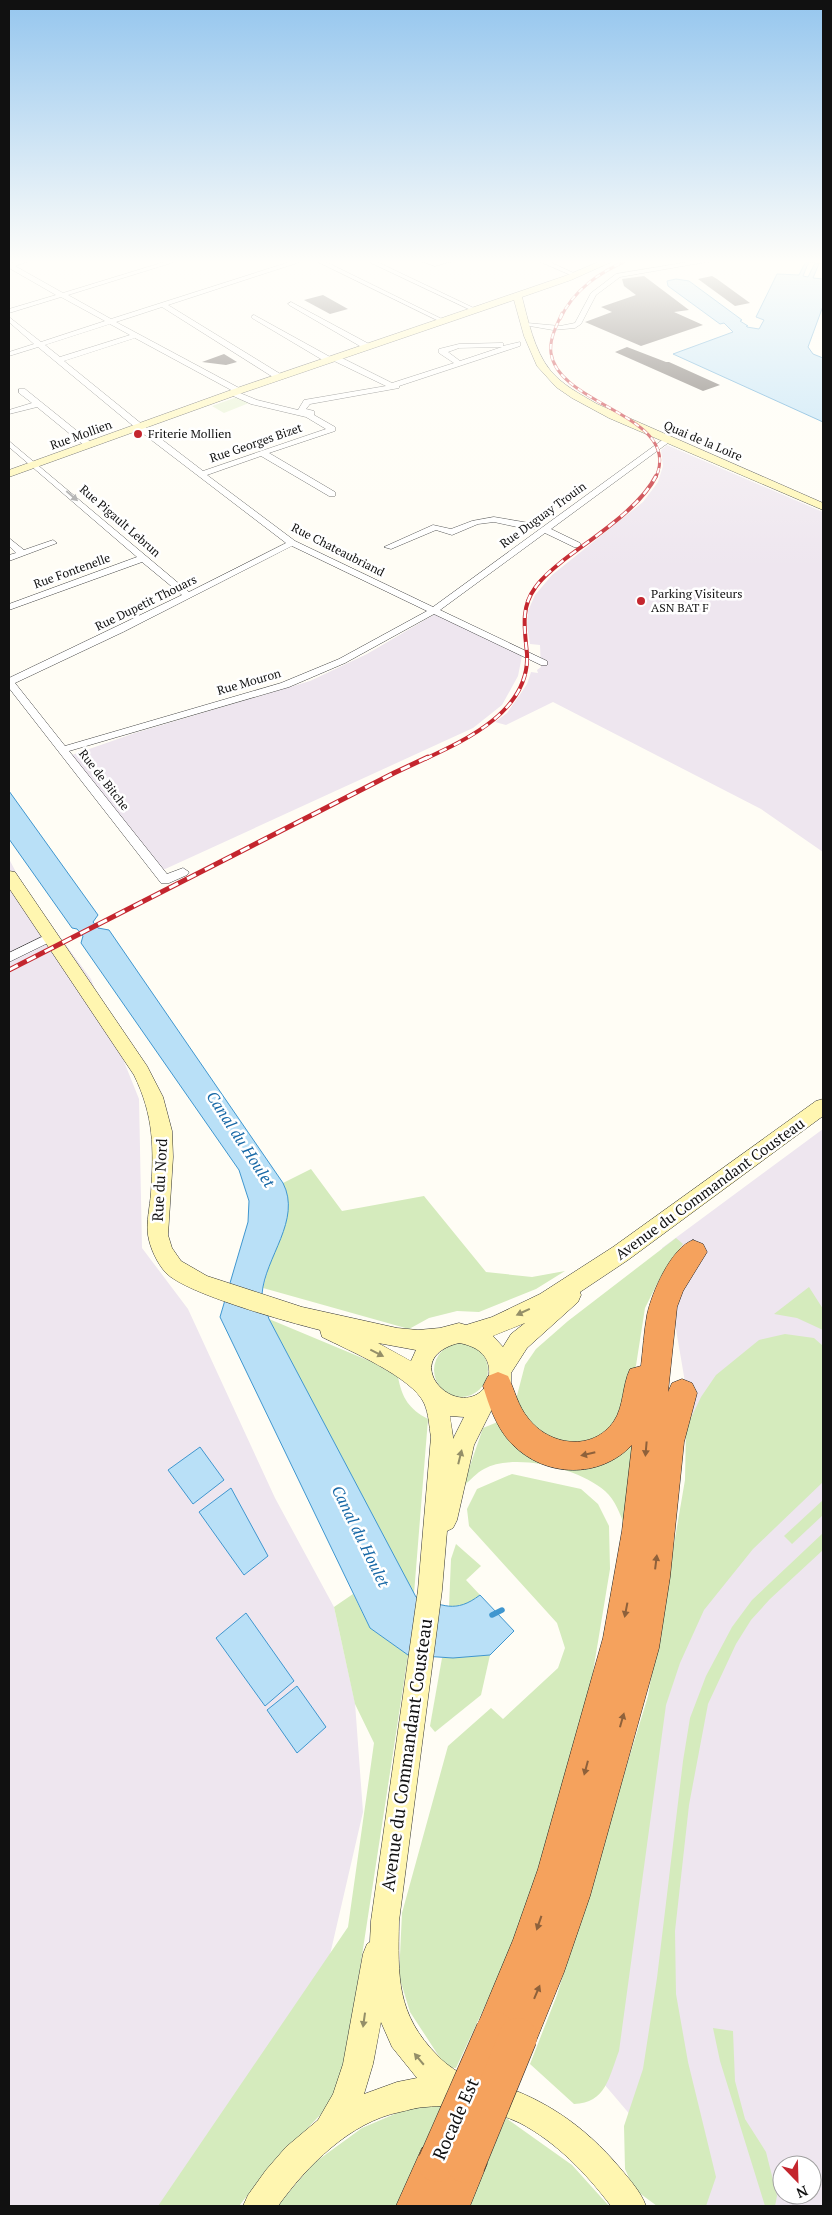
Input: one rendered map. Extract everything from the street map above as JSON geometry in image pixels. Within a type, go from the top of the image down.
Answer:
[{"type":"highway","points":[[494,1386],[518,1429],[527,1439],[541,1448],[561,1456],[579,1456],[594,1453],[608,1447],[626,1428],[636,1403],[648,1320],[656,1297],[671,1274],[693,1252],[674,1279],[666,1296],[661,1316],[638,1531],[620,1638],[557,1869],[529,1950],[506,2034]]},
{"type":"highway","points":[[506,2034],[545,1972],[571,1896],[642,1648],[654,1577],[669,1442],[682,1393]]},
{"type":"highway","name":"Rocade Est","points":[[417,2206],[452,2164],[506,2034]]},
{"type":"highway","name":"Rocade Est","points":[[449,2206],[452,2164]]},
{"type":"street","name":"Rue Chateaubriand","points":[[62,362],[140,427],[292,543],[544,663]]},
{"type":"street","name":"Rue Georges Bizet","points":[[184,362],[254,402],[309,415],[332,429],[201,474]]},
{"type":"street","points":[[255,362],[279,377]]},
{"type":"street","name":"Rue Mollien","points":[[9,474],[322,362]]},
{"type":"street","points":[[309,415],[312,413],[302,410],[307,402],[345,394],[370,394],[397,386],[340,362]]},
{"type":"street","name":"Quai de la Loire","points":[[541,362],[543,367],[563,387],[590,403],[668,440],[823,507]]},
{"type":"street","points":[[393,385],[459,363]]},
{"type":"street","points":[[22,391],[89,446]]},
{"type":"street","points":[[9,412],[37,404]]},
{"type":"street","name":"Rue Duguay Trouin","points":[[433,611],[540,528],[668,440]]},
{"type":"street","name":"Rue Pigault Lebrun","points":[[9,443],[188,596]]},
{"type":"street","points":[[262,453],[332,494]]},
{"type":"street","points":[[388,548],[436,527],[452,532],[474,522],[495,520],[527,528],[540,528],[577,545]]},
{"type":"street","points":[[9,541],[22,553]]},
{"type":"street","points":[[9,558],[53,543]]},
{"type":"street","name":"Rue Dupetit Thouars","points":[[9,682],[188,596],[292,543]]},
{"type":"street","name":"Rue Fontenelle","points":[[9,607],[144,558]]},
{"type":"street","name":"Rue Mouron","points":[[62,750],[304,678],[349,658],[433,611]]},
{"type":"street","name":"Rue de Bitche","points":[[9,682],[165,880],[184,872]]},
{"type":"street","name":"Rue du Nord","points":[[9,876],[142,1071],[154,1097],[163,1140],[157,1224],[158,1235],[164,1252],[179,1271],[211,1287],[302,1316],[398,1338],[424,1340],[440,1338]]},
{"type":"street","points":[[9,958],[50,937]]},
{"type":"street","name":"Avenue du Commandant Cousteau","points":[[430,1590],[463,1443],[514,1348],[524,1336],[596,1271],[823,1106]]},
{"type":"street","name":"Avenue du Commandant Cousteau","points":[[468,1334],[526,1310],[596,1271]]},
{"type":"street","name":"Rue du Nord","points":[[302,1316],[400,1365],[429,1392]]},
{"type":"street","points":[[451,1334],[468,1334],[480,1338],[490,1345],[497,1355],[494,1386],[471,1407],[457,1407],[444,1404],[429,1392],[421,1375],[422,1360],[427,1349],[440,1338],[451,1334]]},
{"type":"street","name":"Avenue du Commandant Cousteau","points":[[326,2132],[343,2108],[355,2078],[369,1985],[385,1921],[430,1590],[442,1437],[439,1414],[429,1392]]},
{"type":"street","name":"Avenue du Commandant Cousteau","points":[[385,1921],[384,1980],[394,2021],[419,2060],[455,2091]]},
{"type":"street","points":[[259,2206],[294,2161],[326,2132],[354,2114],[394,2097],[419,2092],[455,2091],[502,2100],[520,2107],[547,2122],[568,2137],[594,2161],[630,2206]]},
{"type":"shaded area","points":[[667,445],[823,512],[823,852],[761,809],[553,702],[506,725],[495,722],[507,713],[527,684],[531,672],[538,673],[537,670],[541,667],[540,645],[530,644],[527,626],[528,611],[535,595],[552,575],[643,502],[658,482],[663,466],[661,450]]},
{"type":"shaded area","points":[[435,614],[523,651],[518,676],[502,705],[473,728],[163,870],[72,755],[135,733],[310,681],[367,654]]},
{"type":"shaded area","points":[[9,859],[25,889],[91,979],[139,1099],[142,1248],[188,1309],[275,1498],[334,1607],[355,1703],[363,1812],[317,2011],[191,2206],[9,2206]]},
{"type":"shaded area","points":[[823,1129],[823,2206],[700,2206],[694,2190],[576,2051],[656,1676],[696,1446],[662,1248]]},
{"type":"green space","points":[[237,397],[249,403],[224,413],[212,406]]},
{"type":"green space","points":[[311,1169],[342,1211],[424,1196],[486,1272],[532,1277],[565,1271],[536,1289],[479,1312],[457,1311],[429,1318],[409,1329],[263,1288],[273,1254],[284,1228],[288,1210],[287,1192],[283,1183]]},
{"type":"green space","points":[[676,1238],[683,1244],[660,1278],[645,1308],[632,1391],[602,1442],[545,1442],[514,1407],[525,1365],[536,1349],[568,1321]]},
{"type":"green space","points":[[809,1287],[823,1309],[823,1330],[797,1318],[774,1314]]},
{"type":"green space","points":[[269,1319],[372,1362],[398,1377],[407,1402],[428,1419],[414,1594]]},
{"type":"green space","points":[[785,1334],[814,1338],[823,1346],[823,1482],[753,1549],[704,1610],[680,1663],[666,1705],[619,2051],[609,2079],[600,2094],[585,2103],[574,2104],[530,2064],[557,1995],[648,1696],[685,1480],[686,1428],[701,1397],[716,1375],[759,1340]]},
{"type":"green space","points":[[456,1343],[466,1343],[476,1347],[484,1355],[488,1370],[484,1385],[476,1393],[466,1397],[456,1397],[446,1393],[438,1385],[434,1375],[434,1365],[438,1355],[446,1347]]},
{"type":"green space","points":[[505,1419],[538,1457],[637,1429],[625,1527],[615,1503],[605,1491],[580,1476],[547,1465],[512,1462],[497,1464],[481,1470],[463,1486],[483,1428]]},
{"type":"green space","points":[[512,1474],[581,1489],[598,1504],[609,1526],[610,1569],[592,1678],[566,1780],[518,1935],[456,2068],[446,2067],[410,2012],[399,1976],[402,1913],[448,1746],[491,1708],[503,1719],[558,1668],[565,1648],[557,1623],[469,1526],[467,1509],[477,1489]]},
{"type":"green space","points":[[823,1500],[823,1515],[792,1544],[784,1536]]},
{"type":"green space","points":[[823,1533],[823,1550],[770,1599],[751,1620],[736,1644],[708,1704],[689,1805],[675,1931],[676,1994],[688,2062],[716,2177],[706,2206],[657,2206],[634,2189],[625,2169],[624,2126],[643,2069],[657,1978],[683,1761],[690,1718],[706,1676],[732,1627],[752,1600]]},
{"type":"green space","points":[[456,1544],[481,1566],[466,1580],[480,1595],[467,1604],[449,1607],[451,1559]]},
{"type":"green space","points":[[353,1594],[370,1628],[408,1655],[344,2073],[336,2103],[322,2113],[265,2173],[239,2206],[158,2206],[348,1927],[374,1743],[355,1704],[334,1607]]},
{"type":"green space","points":[[490,1655],[481,1695],[435,1732],[430,1726],[442,1658]]},
{"type":"green space","points":[[713,2028],[733,2031],[735,2081],[745,2119],[766,2152],[772,2176],[772,2205],[775,2206],[765,2206],[720,2061]]},
{"type":"green space","points":[[444,2104],[397,2206],[277,2206],[314,2163],[362,2128],[411,2107]]},
{"type":"green space","points":[[506,2118],[572,2165],[609,2206],[467,2206]]},
{"type":"water","points":[[691,362],[823,362],[823,422]]},
{"type":"water","points":[[9,791],[98,915],[93,922],[98,928],[109,930],[283,1183],[288,1197],[288,1211],[281,1238],[269,1266],[262,1294],[269,1319],[416,1597],[442,1605],[456,1606],[471,1601],[480,1595],[514,1631],[490,1655],[453,1658],[408,1655],[370,1628],[220,1317],[248,1222],[249,1201],[239,1170],[81,943],[83,936],[77,929],[72,928],[9,839]]},
{"type":"water","points":[[200,1447],[224,1480],[193,1504],[168,1470]]},
{"type":"water","points":[[231,1488],[268,1556],[244,1575],[199,1512]]},
{"type":"water","points":[[246,1613],[294,1681],[265,1706],[216,1638]]},
{"type":"water","points":[[297,1686],[326,1727],[297,1753],[267,1710]]},
{"type":"building","points":[[205,362],[236,362],[226,365]]},
{"type":"building","points":[[638,362],[670,362],[720,385],[703,391]]},
{"type":"waterway","name":"Canal du Houlet","points":[[492,1615],[502,1610]]},
{"type":"railway","points":[[555,362],[559,371],[574,386],[636,424],[652,439],[660,456],[656,477]]},
{"type":"railway","points":[[425,759],[477,732],[507,707],[518,691],[525,674],[527,654],[525,612],[530,596],[535,588],[541,580],[565,559],[628,511],[649,488],[656,476]]},
{"type":"railway","points":[[9,970],[428,757]]},
{"type":"place","name":"Friterie Mollien","points":[[138,434]]},
{"type":"place","name":"Parking Visiteurs ASN BAT F","points":[[641,601]]}]
